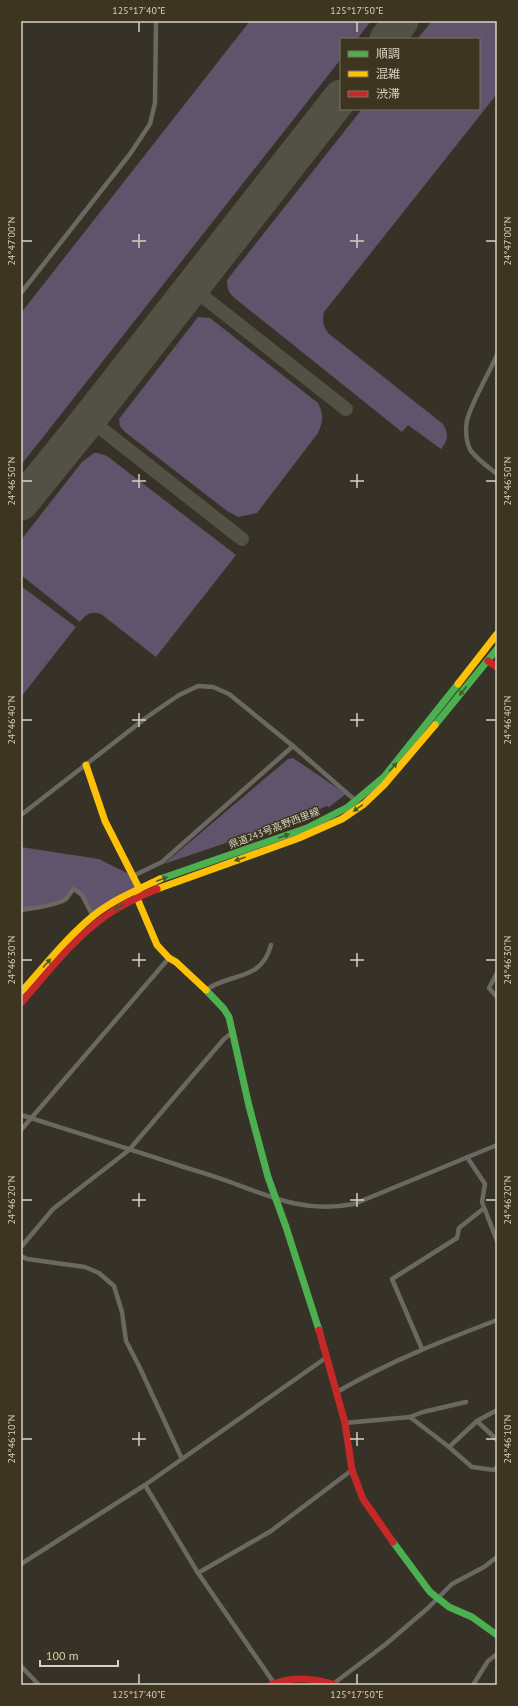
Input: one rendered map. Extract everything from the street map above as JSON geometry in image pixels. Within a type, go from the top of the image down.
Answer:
[{"type":"main road","name":"県道243号高野西里線","points":[[21,992],[70,938],[93,916],[139,888],[308,828],[329,818],[356,801],[384,777],[402,757],[497,634]]},
{"type":"main road","name":"県道243号高野西里線","points":[[21,1004],[82,936],[108,914],[137,898],[177,881],[310,834],[350,814],[375,795],[390,780],[497,649]]},
{"type":"main road","points":[[488,661],[497,667]]},
{"type":"main road","points":[[86,765],[105,821],[139,888],[137,898],[157,945],[169,958],[176,962],[206,990],[227,1013],[233,1032],[252,1119],[268,1177],[327,1358],[345,1423],[352,1470],[363,1499],[407,1563],[437,1599],[449,1607],[485,1625],[497,1635]]},
{"type":"main road","points":[[273,1684],[303,1682],[334,1685]]},
{"type":"street","points":[[21,293],[130,154],[150,124],[155,103],[156,21]]},
{"type":"street","points":[[497,355],[472,409],[467,421],[466,429],[469,446],[472,451],[497,474]]},
{"type":"street","points":[[21,815],[179,695],[198,686],[213,687],[229,694],[293,746],[356,801]]},
{"type":"street","points":[[133,876],[162,862],[293,746]]},
{"type":"street","points":[[21,910],[52,904],[66,898],[74,889],[82,895],[93,916]]},
{"type":"street","points":[[206,990],[218,983],[240,977],[259,968],[268,956],[271,945]]},
{"type":"street","points":[[21,1130],[169,958]]},
{"type":"street","points":[[497,973],[489,988],[497,997]]},
{"type":"street","points":[[21,1247],[52,1209],[129,1150],[224,1039],[233,1032]]},
{"type":"street","points":[[21,1115],[231,1182],[276,1200],[318,1207],[336,1207],[354,1204],[497,1144]]},
{"type":"street","points":[[467,1157],[485,1184],[482,1202],[483,1209],[496,1232],[497,1241]]},
{"type":"street","points":[[422,1349],[392,1279],[457,1238],[459,1228],[483,1209]]},
{"type":"street","points":[[21,1256],[27,1259],[85,1267],[99,1273],[114,1286],[122,1312],[126,1341],[140,1366],[182,1459]]},
{"type":"street","points":[[337,1392],[363,1376],[422,1349],[497,1320]]},
{"type":"street","points":[[21,1564],[145,1485],[327,1358]]},
{"type":"street","points":[[345,1423],[410,1418],[423,1412],[466,1402]]},
{"type":"street","points":[[449,1447],[477,1421],[497,1410]]},
{"type":"street","points":[[410,1418],[449,1447],[472,1467],[496,1469]]},
{"type":"street","points":[[477,1421],[497,1440]]},
{"type":"street","points":[[198,1574],[272,1531],[352,1470]]},
{"type":"street","points":[[145,1485],[198,1574],[273,1684]]},
{"type":"street","points":[[334,1685],[386,1644],[452,1584],[484,1567],[497,1557]]},
{"type":"street","points":[[473,1685],[488,1661],[497,1654]]},
{"type":"street","points":[[21,1666],[39,1685]]},
{"type":"shaded area","points":[[250,21],[371,21],[358,38],[340,38],[340,60],[21,465],[21,313]]},
{"type":"shaded area","points":[[432,21],[497,21],[497,94],[324,312],[323,321],[328,333],[443,424],[447,437],[441,449],[408,425],[402,432],[234,298],[227,286],[227,280],[361,110],[480,110],[480,38],[418,38]]},
{"type":"shaded area","points":[[198,317],[210,318],[318,403],[321,411],[322,421],[318,433],[257,513],[238,517],[227,511],[125,432],[120,426],[119,419]]},
{"type":"shaded area","points":[[94,453],[107,456],[236,555],[156,657],[101,614],[89,614],[80,622],[21,575],[21,540],[82,462]]},
{"type":"shaded area","points":[[21,586],[76,627],[21,697]]},
{"type":"shaded area","points":[[293,758],[346,794],[329,807],[326,806],[308,815],[164,864],[288,759]]},
{"type":"shaded area","points":[[21,847],[99,859],[133,876],[139,888],[93,916],[82,895],[74,889],[66,898],[53,904],[21,910]]},
{"type":"taxiway","points":[[191,287],[346,409]]},
{"type":"taxiway","points":[[89,419],[242,539]]},
{"type":"runway","points":[[388,38],[401,21]]},
{"type":"runway","points":[[21,503],[89,419],[340,98]]},
{"type":"traffic: fast","points":[[435,725],[497,649]]},
{"type":"traffic: fast","points":[[160,879],[307,828],[348,807],[384,777],[458,684]]},
{"type":"traffic: fast","points":[[206,990],[224,1009],[229,1017],[249,1106],[268,1177],[286,1227],[319,1330]]},
{"type":"traffic: fast","points":[[393,1542],[430,1592],[449,1607],[472,1617],[497,1635]]},
{"type":"traffic: slow","points":[[458,684],[497,634]]},
{"type":"traffic: slow","points":[[157,889],[299,838],[342,819],[364,804],[384,785],[435,725]]},
{"type":"traffic: slow","points":[[86,765],[105,821],[139,888],[137,898],[157,945],[169,958],[176,962],[206,990]]},
{"type":"traffic: slow","points":[[21,992],[64,943],[93,916],[117,900],[160,879]]},
{"type":"traffic: jam","points":[[488,661],[497,667]]},
{"type":"traffic: jam","points":[[21,1003],[83,934],[119,907],[157,889]]},
{"type":"traffic: jam","points":[[319,1330],[345,1423],[352,1470],[363,1499],[393,1542]]},
{"type":"traffic: jam","points":[[271,1685],[295,1679],[319,1681],[335,1685]]}]
